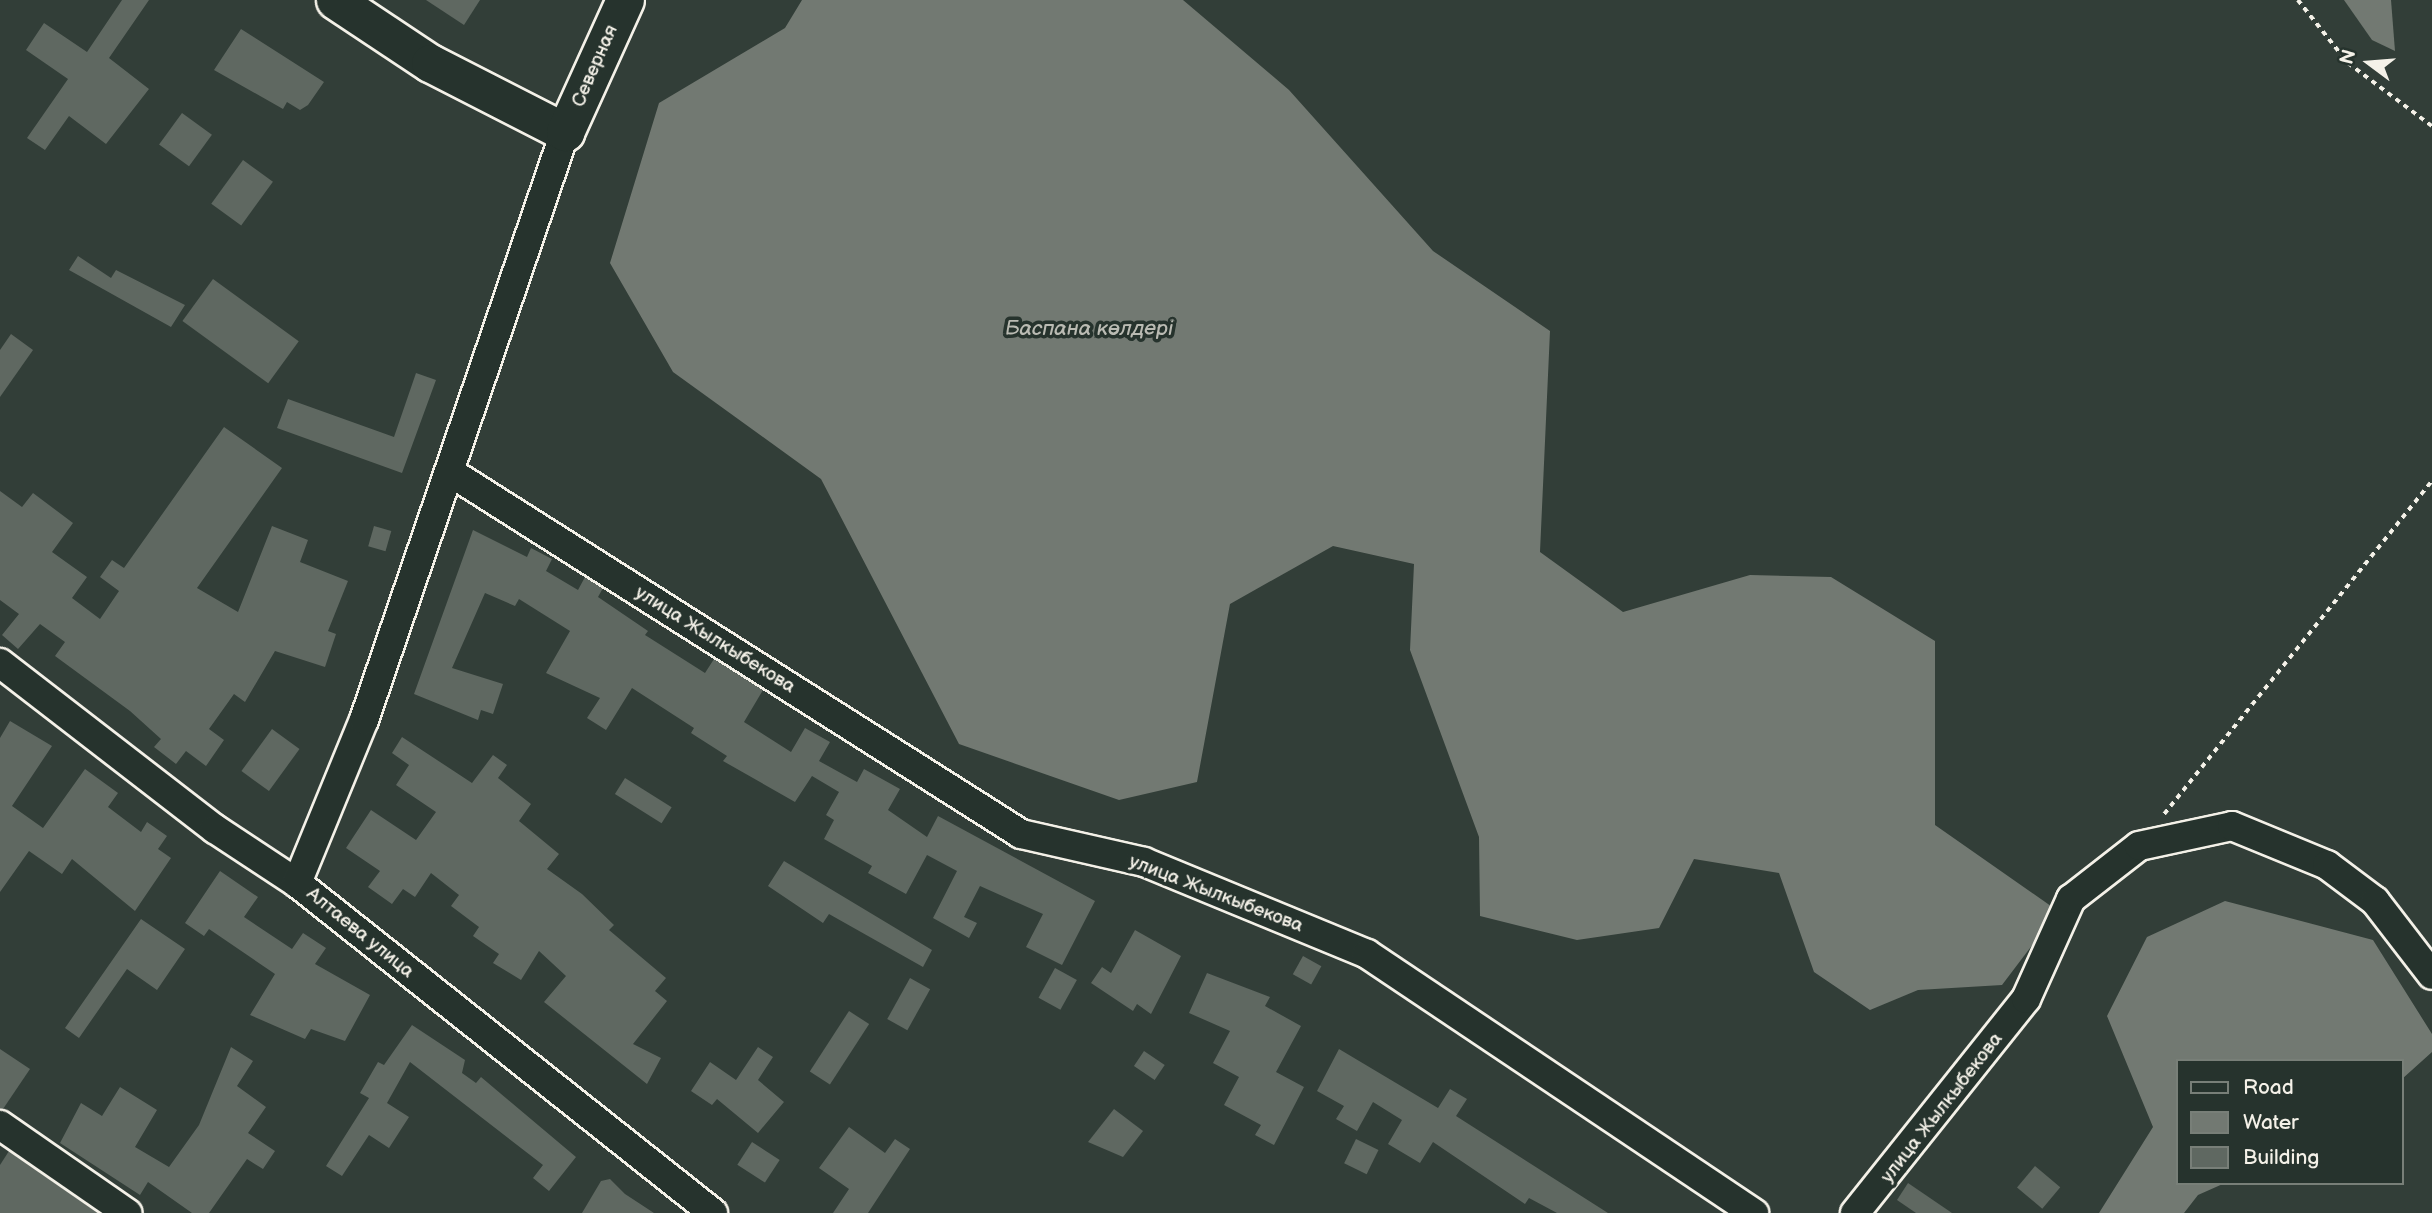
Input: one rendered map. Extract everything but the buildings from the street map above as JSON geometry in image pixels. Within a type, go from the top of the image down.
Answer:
[{"type":"main road","points":[[335,0],[430,64],[565,132]]},
{"type":"main road","name":"Северная","points":[[565,132],[625,0]]},
{"type":"street","points":[[297,883],[364,720],[565,132]]},
{"type":"street","name":"улица Жылкыбекова","points":[[450,472],[1021,834],[1144,862],[1367,954],[1754,1213]]},
{"type":"street","name":"Алтаева улица","points":[[0,663],[215,829],[297,883],[713,1213]]},
{"type":"street","points":[[2139,846],[2232,826],[2327,865],[2375,901],[2432,975]]},
{"type":"street","name":"улица Жылкыбекова","points":[[1855,1213],[2026,999],[2071,899],[2139,846]]},
{"type":"street","points":[[0,1125],[127,1213]]},
{"type":"path","points":[[2298,0],[2348,64],[2432,126]]},
{"type":"path","points":[[2139,846],[2432,481]]},
{"type":"water","name":"Баспана көлдері","points":[[802,0],[1183,0],[1289,90],[1433,251],[1550,331],[1540,552],[1623,612],[1750,575],[1831,577],[1935,641],[1935,825],[2058,911],[2002,985],[1918,990],[1870,1010],[1814,972],[1779,873],[1694,859],[1659,928],[1577,940],[1480,916],[1479,837],[1410,650],[1414,564],[1333,546],[1230,604],[1197,782],[1119,800],[959,744],[821,479],[673,372],[610,263],[659,103],[785,28]]},
{"type":"water","points":[[2344,0],[2391,0],[2395,51],[2372,40]]},
{"type":"water","points":[[2225,901],[2373,940],[2432,1034],[2432,1052],[2404,1077],[2404,1059],[2176,1059],[2176,1185],[2220,1185],[2198,1195],[2184,1213],[2099,1213],[2153,1127],[2107,1016],[2147,937]]}]
